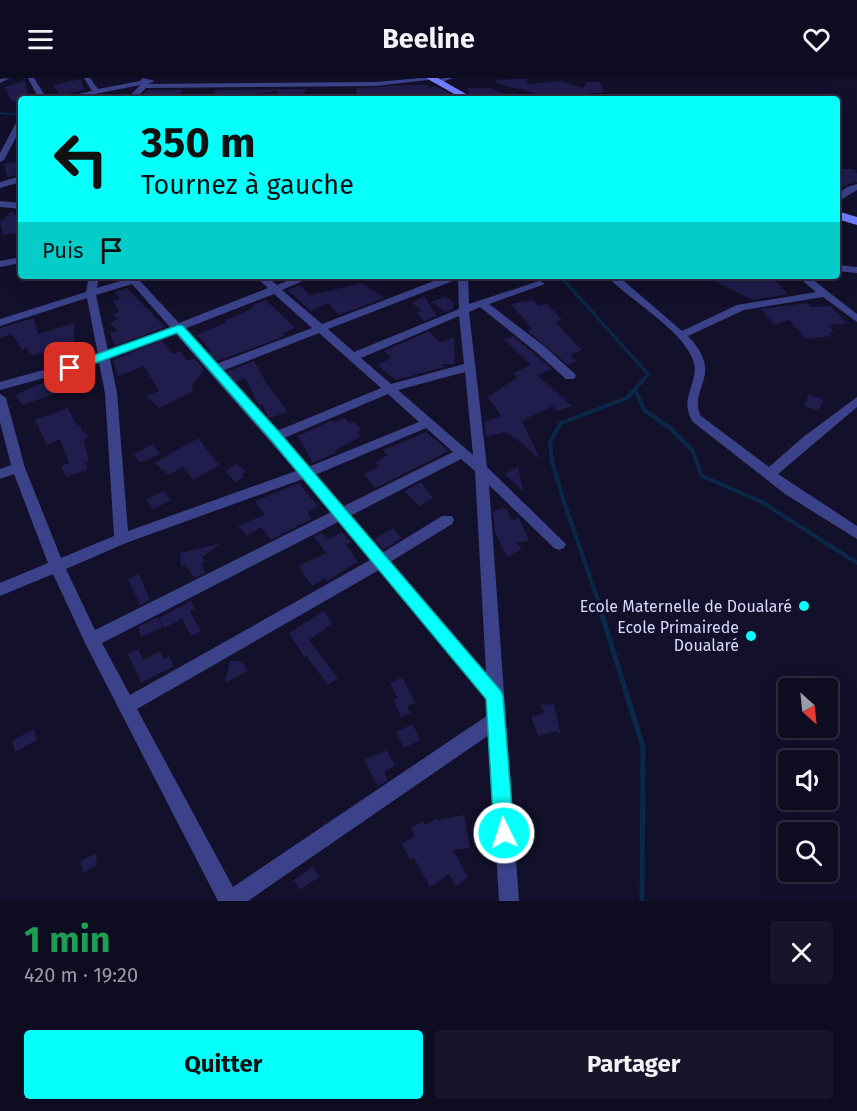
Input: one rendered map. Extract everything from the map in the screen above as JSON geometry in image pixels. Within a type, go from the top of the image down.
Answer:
[{"type":"street","points":[[0,81],[7,78]]},
{"type":"street","points":[[31,78],[41,96]]},
{"type":"street","points":[[87,78],[96,92]]},
{"type":"street","points":[[75,96],[168,78]]},
{"type":"street","points":[[269,89],[273,78]]},
{"type":"street","points":[[144,82],[198,90],[376,84],[450,78]]},
{"type":"street","points":[[434,80],[464,96]]},
{"type":"street","points":[[133,96],[144,82]]},
{"type":"street","points":[[0,160],[18,126]]},
{"type":"street","points":[[0,185],[18,180]]},
{"type":"street","points":[[840,197],[857,187]]},
{"type":"street","points":[[0,204],[18,206]]},
{"type":"street","points":[[840,217],[857,221]]},
{"type":"street","points":[[0,264],[18,261]]},
{"type":"street","points":[[840,268],[857,270]]},
{"type":"street","points":[[94,279],[91,294],[111,393],[121,539]]},
{"type":"street","points":[[0,323],[132,279]]},
{"type":"street","points":[[139,279],[495,696]]},
{"type":"street","points":[[264,279],[481,469],[559,544]]},
{"type":"street","points":[[0,386],[49,375],[104,357],[301,279]]},
{"type":"street","points":[[215,369],[448,279]]},
{"type":"street","points":[[463,279],[469,367],[481,469],[509,901]]},
{"type":"street","points":[[616,279],[681,335],[700,362],[699,380],[691,405],[692,413],[707,428],[769,474],[857,533]]},
{"type":"street","points":[[805,279],[857,319]]},
{"type":"street","points":[[353,357],[464,310],[540,284]]},
{"type":"street","points":[[681,335],[741,307],[824,294]]},
{"type":"street","points":[[482,303],[570,376]]},
{"type":"street","points":[[276,437],[389,389],[469,367]]},
{"type":"street","points":[[0,398],[18,468],[56,564],[92,640],[229,901],[496,720]]},
{"type":"street","points":[[769,474],[857,401]]},
{"type":"street","points":[[0,590],[56,564],[306,473],[427,423]]},
{"type":"street","points":[[92,640],[461,453]]},
{"type":"street","points":[[0,474],[18,468]]},
{"type":"street","points":[[127,706],[380,562],[447,519]]},
{"type":"building","points":[[81,79],[84,90],[60,95],[53,85]]},
{"type":"building","points":[[526,79],[528,84],[560,81],[584,88],[586,82],[598,82],[601,83],[604,93],[588,93],[582,96],[545,96],[495,83],[496,80]]},
{"type":"building","points":[[25,81],[29,96],[18,96],[18,100],[12,101],[4,87]]},
{"type":"building","points":[[428,85],[428,88],[436,86],[453,96],[356,95],[357,88]]},
{"type":"building","points":[[467,88],[491,88],[506,96],[473,96]]},
{"type":"building","points":[[306,89],[302,96],[277,96],[278,91],[253,96],[213,96],[216,90]]},
{"type":"building","points":[[148,90],[182,90],[180,96],[141,96]]},
{"type":"building","points":[[18,162],[18,175],[7,177],[4,164]]},
{"type":"building","points":[[841,169],[854,169],[857,182],[840,190],[840,174],[843,174]]},
{"type":"building","points":[[12,211],[18,218],[18,233],[3,235],[0,222]]},
{"type":"building","points":[[711,279],[774,279],[788,294],[753,300]]},
{"type":"building","points":[[362,283],[384,298],[339,315],[328,303],[311,311],[287,290],[300,285],[310,295]]},
{"type":"building","points":[[127,288],[165,327],[115,346],[110,333],[118,331],[110,323],[118,319],[113,314],[119,312],[113,301],[120,299],[115,292]]},
{"type":"building","points":[[424,296],[437,316],[424,321],[417,313],[422,311],[412,303]]},
{"type":"building","points":[[445,297],[453,301],[453,309],[445,312],[431,302]]},
{"type":"building","points":[[266,300],[295,328],[283,333],[285,336],[217,361],[197,335],[227,322],[225,320]]},
{"type":"building","points":[[533,300],[539,306],[547,304],[562,320],[555,322],[582,350],[570,355],[577,361],[568,365],[528,331],[532,329],[511,304]]},
{"type":"building","points":[[807,303],[811,307],[831,306],[847,324],[828,325],[834,332],[829,333],[831,336],[806,339],[789,320],[774,325],[761,309]]},
{"type":"building","points":[[34,318],[38,334],[74,323],[74,351],[55,357],[54,348],[33,356],[26,348],[22,350],[12,334],[0,338],[0,328]]},
{"type":"building","points":[[429,331],[439,342],[454,338],[455,364],[442,364],[444,367],[396,380],[377,365],[391,358],[384,351]]},
{"type":"building","points":[[513,336],[552,369],[537,375],[572,406],[557,411],[553,406],[522,421],[540,459],[505,432],[486,437],[484,422],[501,416],[488,397],[517,377],[513,373],[531,365],[504,340]]},
{"type":"building","points":[[162,340],[172,354],[180,351],[187,361],[194,358],[204,370],[191,387],[194,391],[159,408],[146,396],[159,391],[144,366],[118,376],[113,360]]},
{"type":"building","points":[[254,361],[288,412],[269,418],[262,404],[259,405],[245,378],[235,382],[226,372]]},
{"type":"building","points":[[83,370],[83,384],[22,405],[15,395],[54,378]]},
{"type":"building","points":[[809,394],[824,400],[818,411],[804,406]]},
{"type":"building","points":[[68,408],[77,426],[80,424],[82,431],[89,435],[84,440],[89,462],[86,463],[87,470],[66,477],[61,466],[69,463],[60,439],[47,445],[35,420]]},
{"type":"building","points":[[345,418],[349,423],[354,421],[361,430],[357,432],[360,437],[334,451],[336,453],[313,463],[298,436],[332,420],[334,422]]},
{"type":"building","points":[[426,432],[449,451],[375,488],[364,474],[379,467],[375,463],[387,455],[383,450]]},
{"type":"building","points":[[198,438],[219,465],[194,480],[182,467],[169,475],[154,463]]},
{"type":"building","points":[[153,444],[160,454],[140,463],[134,454]]},
{"type":"building","points":[[237,464],[245,472],[242,474],[244,477],[235,482],[225,471]]},
{"type":"building","points":[[518,467],[523,491],[504,474]]},
{"type":"building","points":[[421,482],[433,498],[419,506],[404,491]]},
{"type":"building","points":[[299,483],[318,506],[308,512],[311,519],[271,540],[261,527],[247,536],[238,526],[264,515],[255,501]]},
{"type":"building","points":[[164,491],[171,500],[153,509],[146,499]]},
{"type":"building","points":[[507,509],[511,521],[519,517],[529,541],[516,543],[522,549],[507,557],[495,532],[493,511]]},
{"type":"building","points":[[393,528],[402,538],[383,550],[374,539]]},
{"type":"building","points":[[342,532],[351,542],[346,544],[358,562],[326,581],[324,578],[312,586],[298,566],[326,553],[314,537],[321,533],[329,539]]},
{"type":"building","points":[[222,543],[202,557],[205,561],[201,563],[205,573],[194,578],[185,564],[181,567],[180,553]]},
{"type":"building","points":[[139,574],[150,600],[140,605],[128,579]]},
{"type":"building","points":[[191,601],[195,609],[190,612],[201,631],[191,636],[182,619],[164,628],[159,618]]},
{"type":"building","points":[[324,611],[332,624],[309,640],[338,678],[328,685],[306,656],[304,657],[289,633]]},
{"type":"building","points":[[158,617],[163,627],[141,637],[138,627]]},
{"type":"building","points":[[138,649],[143,660],[160,651],[164,659],[169,656],[174,666],[141,683],[128,654]]},
{"type":"building","points":[[230,661],[242,661],[248,671],[225,683]]},
{"type":"building","points":[[402,677],[415,703],[407,706],[410,713],[401,717],[393,700],[398,698],[390,684]]},
{"type":"building","points":[[554,704],[561,736],[557,731],[538,736],[531,716],[545,713],[540,705]]},
{"type":"building","points":[[413,724],[420,740],[404,748],[396,732]]},
{"type":"building","points":[[34,729],[37,740],[15,752],[12,741]]},
{"type":"building","points":[[387,750],[395,766],[384,772],[388,780],[378,786],[364,760]]},
{"type":"building","points":[[464,815],[470,848],[453,850],[468,877],[456,886],[449,874],[430,887],[414,858],[410,860],[402,844],[414,836],[411,828],[423,821],[425,825],[437,818],[438,820]]},
{"type":"building","points":[[96,853],[97,865],[83,873],[81,861]]},
{"type":"building","points":[[313,866],[319,877],[300,890],[294,880]]},
{"type":"waterway","points":[[0,113],[18,115]]},
{"type":"waterway","points":[[563,279],[648,374],[642,381]]},
{"type":"waterway","points":[[635,389],[643,380]]},
{"type":"waterway","points":[[600,606],[563,499],[552,461],[550,442],[561,423],[627,398],[635,389]]},
{"type":"waterway","points":[[635,389],[644,410],[669,427],[692,450],[702,476],[762,502],[857,563]]},
{"type":"waterway","points":[[599,605],[643,747],[642,901]]},
{"type":"place","name":"Ecole Maternelle de Doualaré","points":[[804,606]]},
{"type":"place","name":"Ecole Primairede Doualaré","points":[[751,636]]},
{"type":"route","points":[[70,368],[179,328],[276,437],[495,696],[504,833]]}]
